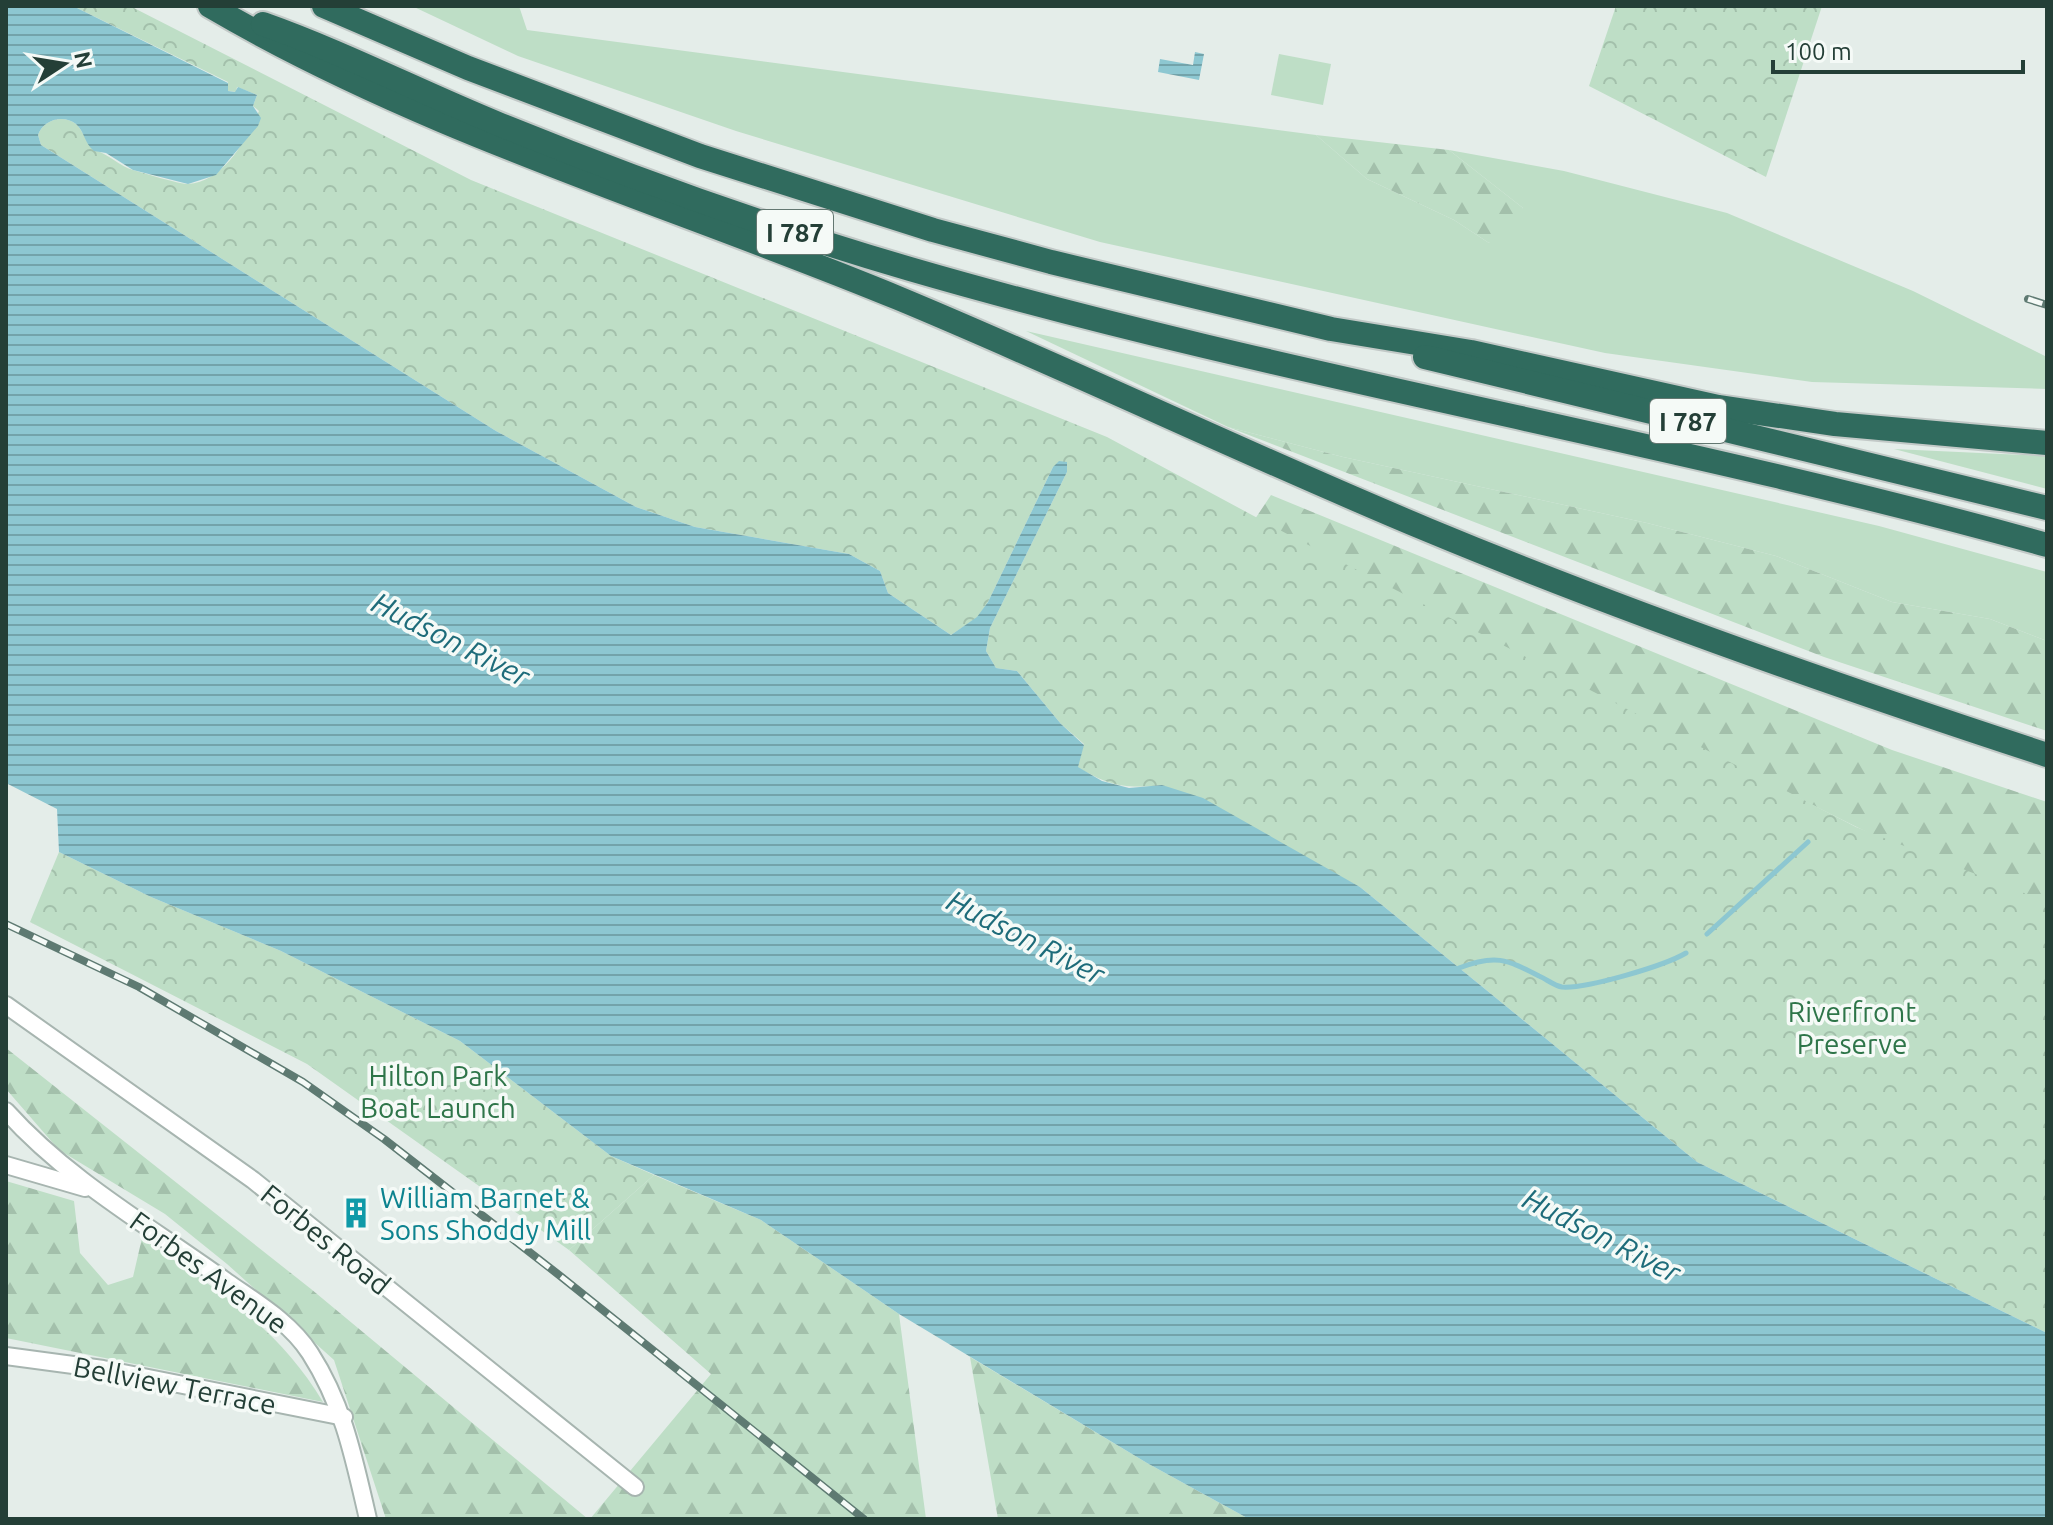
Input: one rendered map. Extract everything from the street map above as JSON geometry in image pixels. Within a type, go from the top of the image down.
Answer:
[{"type":"highway","name":"I 787","points":[[211,6],[293,35],[454,105],[618,171],[908,268],[1144,331],[1884,503],[2047,545]]},
{"type":"highway","points":[[211,6],[283,49],[371,89],[974,330],[1427,530],[1691,631],[2047,755]]},
{"type":"highway","name":"I 787","points":[[324,6],[643,136],[875,213],[1051,262],[1331,329],[1470,371],[2047,508]]},
{"type":"highway","points":[[350,6],[407,42]]},
{"type":"highway","points":[[1331,329],[1471,352],[1656,395],[1778,417],[2047,443]]},
{"type":"highway","points":[[1990,437],[2047,433]]},
{"type":"highway","points":[[1917,710],[2009,756],[2047,768]]},
{"type":"street","name":"Forbes Road","points":[[6,1005],[253,1180],[635,1487]]},
{"type":"street","name":"Forbes Avenue","points":[[6,1111],[33,1141],[91,1190],[156,1230],[288,1326],[310,1353],[344,1417],[368,1519]]},
{"type":"street","points":[[6,1165],[91,1190]]},
{"type":"street","name":"Bellview Terrace","points":[[6,1356],[103,1369],[344,1417]]},
{"type":"green space","name":"Riverfront Preserve","points":[[73,6],[130,6],[471,180],[1107,437],[1291,536],[1856,827],[2024,893],[2047,905],[2047,1333],[1697,1162],[1360,887],[1162,785],[1118,785],[1077,767],[1084,744],[1061,724],[1017,671],[996,668],[986,651],[990,628],[1067,472],[1053,467],[988,602],[978,617],[951,635],[888,593],[880,571],[849,554],[695,527],[636,507],[496,431],[41,145],[38,135],[44,126],[54,120],[65,119],[76,124],[94,150],[123,166],[188,184],[212,176],[223,168],[240,146],[259,111],[253,106],[257,95],[237,87],[236,92],[228,91],[228,82]]},
{"type":"green space","points":[[412,6],[519,6],[527,30],[1316,135],[1367,179],[1454,220],[1489,243],[1523,208],[1449,150],[1564,171],[1727,213],[1913,291],[2047,357],[2047,389],[1812,382],[1605,353],[1100,242],[736,131],[518,56]]},
{"type":"green space","points":[[1616,6],[1822,6],[1766,177],[1589,86]]},
{"type":"green space","points":[[1279,54],[1331,64],[1323,105],[1271,95]]},
{"type":"green space","points":[[1316,135],[1449,150],[1523,208],[1515,231],[1489,243],[1454,220],[1367,179]]},
{"type":"green space","points":[[1026,331],[1879,526],[2047,572],[2047,641],[1990,619],[1892,602],[1776,556],[1647,523],[1343,457],[1228,427]]},
{"type":"green space","points":[[1228,427],[1343,457],[1647,523],[1776,556],[1892,602],[1990,619],[2047,641],[2047,731],[1824,657]]},
{"type":"green space","points":[[1894,449],[2047,456],[2047,489]]},
{"type":"green space","points":[[1271,495],[1892,750],[2047,802],[2047,914],[1969,883],[1251,525]]},
{"type":"green space","name":"Hilton Park Boat Launch","points":[[59,852],[151,897],[281,951],[460,1041],[611,1156],[654,1175],[569,1250],[307,1064],[30,922]]},
{"type":"green space","points":[[6,1048],[311,1289],[588,1519],[386,1519],[334,1360],[227,1264],[165,1214],[59,1150],[6,1089]]},
{"type":"green space","points":[[654,1175],[761,1220],[899,1314],[926,1519],[590,1519],[711,1374],[569,1250]]},
{"type":"green space","points":[[6,1181],[74,1201],[80,1253],[108,1285],[133,1277],[142,1238],[219,1291],[286,1351],[323,1402],[6,1338]]},
{"type":"green space","points":[[970,1357],[1147,1463],[1249,1519],[998,1519]]},
{"type":"water","name":"Hudson River","points":[[6,6],[73,6],[228,83],[228,91],[235,92],[238,87],[257,95],[253,106],[261,118],[258,126],[216,175],[188,184],[133,170],[106,153],[94,151],[79,127],[65,119],[54,120],[44,126],[38,135],[41,145],[496,431],[636,507],[695,527],[849,554],[880,571],[888,593],[951,635],[977,617],[988,602],[1053,467],[1059,461],[1067,462],[1067,472],[990,628],[986,651],[996,668],[1017,671],[1061,724],[1084,745],[1078,767],[1102,781],[1129,788],[1162,785],[1203,798],[1360,887],[1697,1162],[2047,1333],[2047,1519],[1249,1519],[1147,1463],[899,1314],[761,1220],[611,1156],[460,1041],[281,951],[151,897],[59,852],[57,809],[6,783]]},
{"type":"water","points":[[1195,52],[1204,54],[1199,80],[1158,72],[1160,59],[1193,65]]},
{"type":"waterway","points":[[1707,934],[1808,842]]},
{"type":"waterway","points":[[1459,968],[1482,961],[1500,960],[1559,986],[1573,987],[1625,976],[1686,953]]},
{"type":"railway","points":[[2028,299],[2047,305]]},
{"type":"railway","points":[[6,924],[139,987],[303,1082],[384,1139],[559,1275],[864,1519]]},
{"type":"place","name":"William Barnet & Sons Shoddy Mill","points":[[356,1213]]}]
